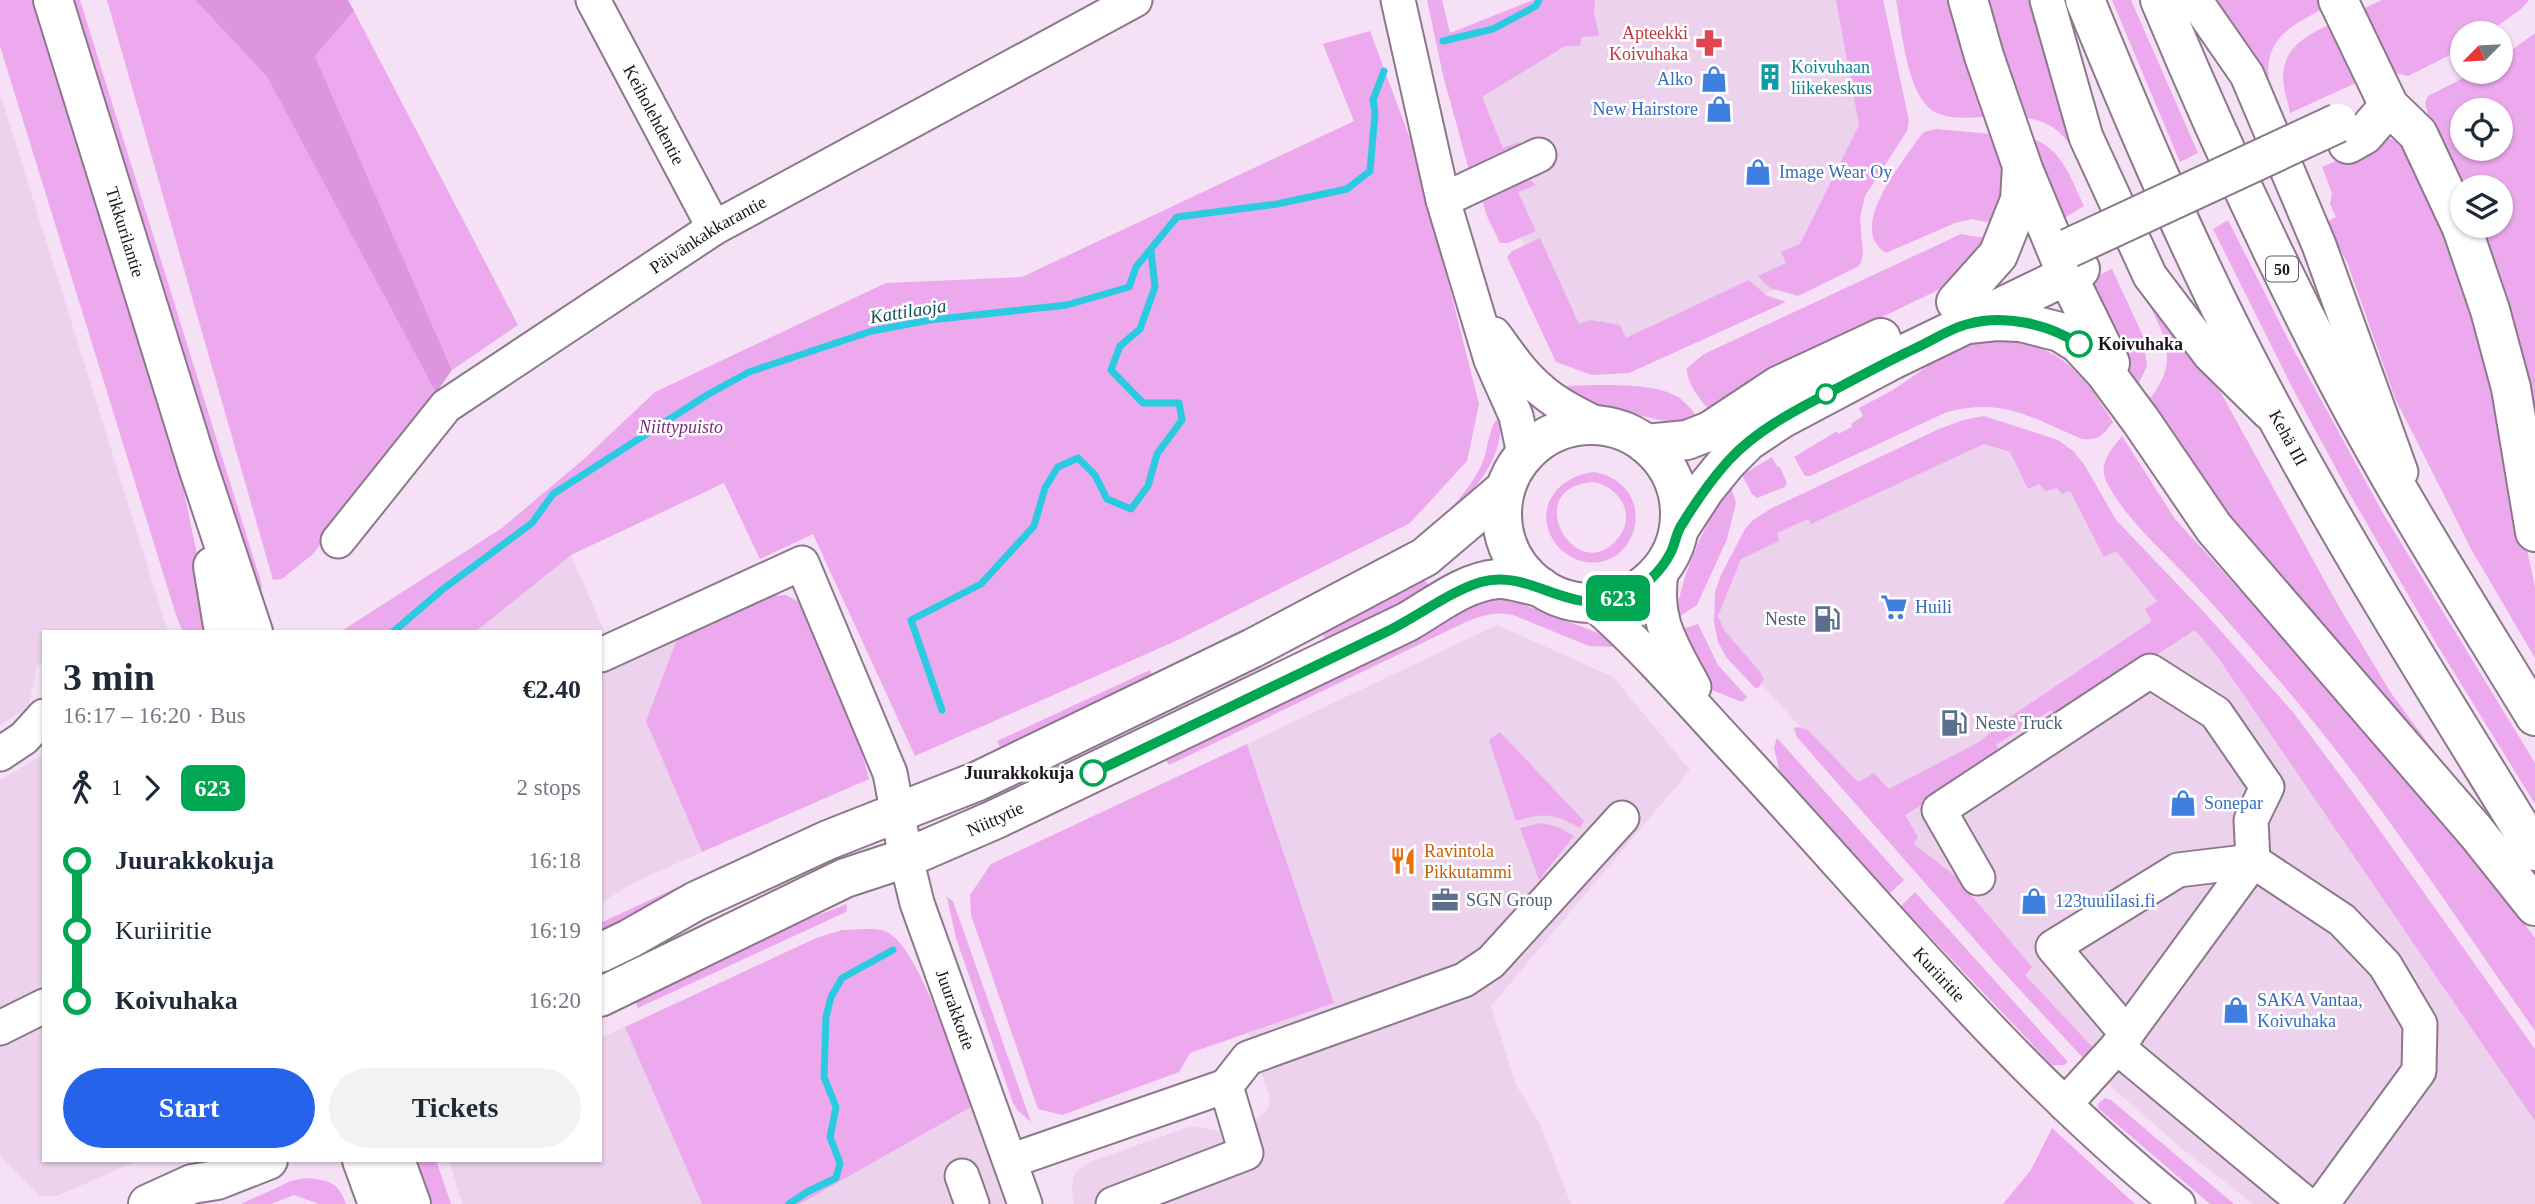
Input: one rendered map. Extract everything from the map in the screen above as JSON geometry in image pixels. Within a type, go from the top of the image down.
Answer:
[{"type":"main road","name":"Tikkurilantie","points":[[53,0],[197,464],[252,630]]},
{"type":"main road","points":[[1968,0],[1984,56],[2022,166],[2068,261],[2095,335],[2141,421]]},
{"type":"main road","name":"Kehä III","points":[[2085,0],[2145,147],[2229,325],[2282,427],[2400,633],[2535,851]]},
{"type":"main road","name":"50","points":[[2160,0],[2202,100],[2335,375],[2421,530],[2535,716]]},
{"type":"main road","points":[[2343,11],[2389,106],[2418,134],[2466,240],[2490,310],[2511,388],[2535,532]]},
{"type":"main road","points":[[1646,444],[1687,440],[1710,431],[1778,386],[1962,313],[2343,134],[2355,114],[2389,106]]},
{"type":"main road","points":[[1505,489],[1502,521],[1510,552],[1518,566],[1541,587],[1567,599],[1592,603],[1621,598],[1644,586],[1662,567],[1672,551],[1679,529],[1705,489],[1748,441],[1793,412],[1892,360],[1962,313],[1998,255],[2020,200],[2022,166]]},
{"type":"main road","points":[[1962,313],[1996,321],[2021,322],[2060,332],[2079,344],[2104,371],[2141,421],[2214,528],[2476,832],[2535,906]]},
{"type":"main road","points":[[602,952],[696,901],[828,841],[978,781],[1253,648],[1383,581],[1425,557],[1505,489],[1524,454],[1552,433],[1571,427],[1599,425],[1623,430],[1646,444],[1665,465],[1675,483],[1679,502],[1679,529]]},
{"type":"main road","name":"Tikkurilantie","points":[[197,464],[224,630]]},
{"type":"main road","name":"Niittytie","points":[[602,996],[845,878],[906,858],[996,819],[1407,622],[1461,590],[1481,582],[1500,579],[1541,587]]},
{"type":"main road","points":[[192,1184],[218,1162]]},
{"type":"main road","points":[[148,1204],[192,1184],[217,1180],[263,1162]]},
{"type":"main road","points":[[363,1162],[378,1204]]},
{"type":"main road","points":[[396,1162],[411,1204]]},
{"type":"street","name":"Keiholehdentie","points":[[593,0],[714,228]]},
{"type":"street","name":"Päivänkakkarantie","points":[[338,541],[446,406],[714,228],[1135,0]]},
{"type":"street","points":[[1398,0],[1443,200],[1491,360],[1516,416],[1524,454]]},
{"type":"street","points":[[2047,0],[2086,137],[2150,276],[2210,355],[2282,427]]},
{"type":"street","points":[[2195,0],[2247,75],[2319,245],[2421,530]]},
{"type":"street","points":[[1443,200],[1539,155]]},
{"type":"street","points":[[1475,309],[1519,367],[1541,390],[1570,410],[1599,425]]},
{"type":"street","name":"Juurakkotie","points":[[602,656],[802,564],[890,773],[906,858],[923,919],[1025,1204]]},
{"type":"street","name":"Kuriiritie","points":[[1662,567],[1658,589],[1661,619],[1717,730]]},
{"type":"street","name":"Kuriiritie","points":[[1592,603],[1636,643],[2001,1040],[2065,1104],[2178,1204]]},
{"type":"street","points":[[1978,878],[1939,810],[2150,671],[2216,713],[2267,787],[2251,820],[2253,861],[2122,1040],[2065,1104]]},
{"type":"street","points":[[0,754],[24,738],[42,718]]},
{"type":"street","points":[[1010,1161],[1226,1086],[1248,1058],[1464,981],[1491,962],[1622,818]]},
{"type":"street","points":[[2306,1204],[2122,1040],[2053,947],[2178,870],[2253,861],[2342,920],[2385,965],[2420,1024],[2419,1071],[2322,1204]]},
{"type":"street","points":[[0,1028],[42,1007]]},
{"type":"street","points":[[1113,1204],[1246,1153],[1226,1086]]},
{"type":"shaded area","points":[[195,0],[348,0],[354,11],[315,56],[452,370],[436,393],[267,77]]},
{"type":"shaded area","points":[[1597,0],[1856,0],[1879,125],[1802,277],[1629,357],[1568,339],[1506,207],[1462,96]]},
{"type":"shaded area","points":[[0,93],[167,630],[42,630],[42,665],[37,667],[28,708],[0,725]]},
{"type":"shaded area","points":[[1989,427],[2073,481],[2193,617],[2535,1118],[2535,1204],[2253,1204],[2179,1146],[2107,1083],[2093,1055],[1735,655],[1720,628],[1719,612],[1745,541]]},
{"type":"shaded area","points":[[571,555],[619,664],[679,634],[646,721],[702,852],[631,884],[602,903],[602,630],[443,630]]},
{"type":"shaded area","points":[[1497,625],[1613,677],[1690,770],[1491,1006],[1516,1085],[1539,1122],[1571,1204],[1074,1204],[1073,1178],[1079,1169],[1089,1162],[1192,1126],[1224,1132],[1259,1118],[1268,1109],[1270,1098],[1248,1033],[1334,1003],[1247,744]]},
{"type":"shaded area","points":[[42,755],[42,1162],[134,1162],[57,1196],[40,1196],[0,1156],[0,780]]},
{"type":"shaded area","points":[[625,1027],[702,1204],[462,1204],[450,1162],[602,1162],[602,1037]]},
{"type":"shaded area","points":[[971,1107],[1005,1204],[800,1204]]},
{"type":"green space","points":[[0,0],[37,0],[181,477],[211,623],[204,630],[182,630],[176,615],[0,46]]},
{"type":"green space","points":[[70,0],[80,0],[261,582],[262,588],[258,596]]},
{"type":"green space","points":[[107,0],[195,0],[267,77],[436,393],[313,554],[282,579],[273,580]]},
{"type":"green space","points":[[1427,0],[1442,0],[1450,33],[1533,0],[1595,0],[1594,13],[1599,36],[1582,37],[1580,46],[1565,46],[1482,97],[1503,148],[1519,142],[1520,145],[1469,170],[1443,75]]},
{"type":"green space","points":[[1836,0],[1883,0],[1909,120],[1907,131],[1865,196],[1860,218],[1863,253],[1861,263],[1798,296],[1770,288],[1758,276],[1786,263],[1781,252],[1800,244],[1859,125]]},
{"type":"green space","points":[[1896,0],[1954,0],[1987,117],[1951,117],[1928,107],[1913,81]]},
{"type":"green space","points":[[1981,0],[2034,0],[2075,151],[2050,125],[2015,116]]},
{"type":"green space","points":[[2112,0],[2131,0],[2198,153],[2180,162]]},
{"type":"green space","points":[[2212,0],[2317,0],[2321,10],[2297,23],[2273,48],[2268,72],[2270,87]]},
{"type":"green space","points":[[2382,0],[2529,0],[2504,21],[2450,21],[2450,55],[2408,76],[2393,72],[2358,11]]},
{"type":"green space","points":[[354,11],[518,325],[452,370],[315,56]]},
{"type":"green space","points":[[2329,25],[2358,82],[2290,113],[2283,74],[2288,55],[2301,41]]},
{"type":"green space","name":"Niittypuisto","points":[[1370,31],[1416,155],[1479,404],[1467,461],[1410,523],[1178,640],[915,756],[813,534],[760,559],[724,483],[571,555],[477,630],[343,630],[502,528],[585,458],[655,392],[886,283],[1022,277],[1354,121],[1323,44]]},
{"type":"green space","points":[[2535,33],[2535,417],[2478,238],[2513,238],[2513,175],[2453,175],[2428,115],[2425,102],[2428,96],[2452,84],[2513,84],[2513,49]]},
{"type":"green space","points":[[1936,129],[1991,134],[2002,178],[2002,199],[1997,224],[1971,219],[1955,223],[1886,253],[1875,242],[1872,228],[1874,213],[1890,179],[1918,139],[1924,132]]},
{"type":"green space","points":[[2024,137],[2036,140],[2055,153],[2084,206],[2061,220]]},
{"type":"green space","points":[[2388,138],[2405,143],[2473,302],[2535,587],[2535,658],[2471,549],[2395,398],[2347,262],[2325,223],[2336,217],[2330,204],[2332,193],[2322,167]]},
{"type":"green space","points":[[1530,180],[1536,185],[1518,192],[1536,231],[1508,243],[1500,243],[1483,202]]},
{"type":"green space","points":[[2228,220],[2291,345],[2384,515],[2535,763],[2535,804],[2439,648],[2352,498],[2293,389],[2213,229]]},
{"type":"green space","points":[[1961,234],[1991,239],[1964,272],[1936,291],[1812,351],[1710,412],[1691,386],[1687,368],[1704,354]]},
{"type":"green space","points":[[1540,238],[1579,324],[1590,320],[1620,325],[1626,338],[1749,280],[1766,295],[1786,302],[1629,373],[1592,375],[1556,362],[1507,257],[1512,251]]},
{"type":"green space","points":[[2112,269],[2143,336],[2147,366],[2138,385],[2090,298],[2085,282]]},
{"type":"green space","points":[[2144,287],[2221,393],[2338,605],[2391,693],[2476,808],[2260,569],[2146,403],[2158,388],[2167,360],[2162,333],[2141,289]]},
{"type":"green space","points":[[1995,339],[2036,346],[2066,362],[2090,388],[2113,422],[2107,430],[2093,439],[2082,439],[2017,412],[2001,408],[1967,408],[1947,412],[1805,476],[1794,457],[1837,431],[1838,434],[1852,427],[1851,424],[1863,416],[1859,408],[1893,390],[1941,357],[1973,342]]},
{"type":"green space","points":[[1619,385],[1661,390],[1679,398],[1696,416],[1676,422],[1596,407],[1561,389],[1564,386]]},
{"type":"green space","points":[[1984,416],[2058,440],[2073,451],[2084,464],[2116,520],[2203,611],[2293,712],[2535,1049],[2535,1121],[2217,656],[2195,630],[2057,719],[2051,710],[1996,745],[2002,754],[1905,815],[1918,837],[1914,844],[1955,876],[2032,967],[2025,975],[2097,1052],[2084,1059],[1996,964],[1797,737],[1794,729],[1797,727],[1808,730],[1858,782],[1874,773],[1889,789],[1979,742],[2010,717],[2152,621],[2145,609],[2157,601],[2116,551],[2104,557],[2070,491],[2062,494],[2057,488],[2045,491],[2039,484],[2028,489],[2010,452],[1984,444],[1811,524],[1808,519],[1777,533],[1779,541],[1741,559],[1718,616],[1724,630],[1761,673],[1764,680],[1758,688],[1726,657],[1718,642],[1714,622],[1715,592],[1745,529],[1753,520],[1772,508],[1939,429]]},
{"type":"green space","points":[[1500,417],[1499,439],[1492,461],[1480,481],[1446,517],[1391,560],[1388,554],[1429,529],[1464,493],[1481,466],[1493,425]]},
{"type":"green space","points":[[2122,436],[2175,519],[2267,620],[2344,697],[2488,874],[2535,938],[2535,1031],[2415,858],[2321,731],[2229,623],[2147,536],[2115,497],[2104,476],[2104,463]]},
{"type":"green space","points":[[1772,457],[1787,483],[1785,487],[1757,498],[1742,475]]},
{"type":"green space","points":[[1595,472],[1616,481],[1630,495],[1635,511],[1634,529],[1627,544],[1615,556],[1598,562],[1578,560],[1567,555],[1555,544],[1548,527],[1546,515],[1553,494],[1571,479]],"holes":[[[1593,482],[1603,485],[1623,503],[1626,520],[1618,538],[1602,551],[1587,552],[1572,545],[1562,532],[1557,516],[1559,501],[1571,488]]]},
{"type":"green space","points":[[1731,486],[1736,503],[1727,539],[1697,605],[1677,618],[1678,603],[1688,568],[1713,513]]},
{"type":"green space","points":[[1425,580],[1433,592],[1327,644],[1321,630]]},
{"type":"green space","points":[[786,595],[799,602],[816,621],[855,726],[869,779],[702,852],[646,721],[679,634],[770,596]]},
{"type":"green space","points":[[1504,597],[1598,633],[1616,647],[1589,646],[1513,615],[1485,615],[1169,765],[1165,759],[1474,601]]},
{"type":"green space","points":[[1698,624],[1718,665],[1747,697],[1742,702],[1712,690],[1677,631]]},
{"type":"green space","points":[[1150,670],[1154,678],[1002,751],[997,741]]},
{"type":"green space","points":[[1500,732],[1584,821],[1580,828],[1550,816],[1535,816],[1516,821],[1489,740]]},
{"type":"green space","points":[[1777,738],[1904,880],[1889,894],[1780,774],[1774,747]]},
{"type":"green space","points":[[1247,744],[1334,1003],[1190,1053],[1179,1072],[1062,1115],[1038,1109],[971,915],[970,895],[991,864]]},
{"type":"green space","points":[[1541,823],[1558,827],[1574,836],[1539,880],[1520,828]]},
{"type":"green space","points":[[811,826],[815,827],[602,932],[602,922]]},
{"type":"green space","points":[[1915,892],[2068,1062],[2064,1065],[2052,1065],[1901,906]]},
{"type":"green space","points":[[947,897],[953,901],[1031,1122],[1013,1103],[956,938]]},
{"type":"green space","points":[[847,904],[846,912],[638,1008],[634,999],[803,921]]},
{"type":"green space","points":[[842,930],[880,930],[898,941],[924,983],[971,1107],[800,1204],[702,1204],[625,1027],[816,938]]},
{"type":"green space","points":[[2105,1098],[2111,1100],[2234,1204],[2210,1204],[2098,1108],[2098,1104]]},
{"type":"green space","points":[[2052,1128],[2135,1204],[2003,1204],[2031,1170]]},
{"type":"green space","points":[[412,1162],[437,1162],[451,1204],[424,1204]]},
{"type":"green space","points":[[305,1178],[336,1186],[346,1204],[319,1204],[294,1195],[271,1204],[241,1204],[291,1181]]},
{"type":"waterway","name":"Kattilaoja","points":[[1443,41],[1493,29],[1536,6],[1539,0]]},
{"type":"waterway","name":"Kattilaoja","points":[[395,630],[443,589],[532,523],[553,494],[707,395],[749,372],[872,331],[930,320],[1067,305],[1129,287],[1136,267],[1177,217],[1277,204],[1347,189],[1370,171],[1375,113],[1373,100],[1384,71]]},
{"type":"waterway","points":[[942,710],[911,620],[981,584],[1034,526],[1045,488],[1058,467],[1078,458],[1095,475],[1107,499],[1131,509],[1148,486],[1157,454],[1182,420],[1179,403],[1143,403],[1111,370],[1120,346],[1140,329],[1155,287],[1151,251]]},
{"type":"waterway","points":[[789,1204],[836,1178],[840,1163],[830,1137],[836,1107],[824,1077],[826,1017],[831,997],[842,978],[893,950]]},
{"type":"bus line","name":"623","points":[[1093,773],[1407,622],[1461,590],[1481,582],[1500,579],[1541,587],[1567,599],[1592,603],[1621,598],[1644,586],[1662,567],[1672,551],[1679,529],[1705,489],[1748,441],[1803,407],[1968,324],[2021,322],[2060,332],[2079,344]]},
{"type":"place","name":"Apteekki Koivuhaka","points":[[1709,43]]},
{"type":"place","name":"Koivuhaan liikekeskus","points":[[1770,77]]},
{"type":"place","name":"Alko","points":[[1714,79]]},
{"type":"place","name":"New Hairstore","points":[[1719,109]]},
{"type":"place","name":"Image Wear Oy","points":[[1758,172]]},
{"type":"place","name":"Koivuhaka","points":[[2079,344]]},
{"type":"place","name":"Huili","points":[[1894,607]]},
{"type":"place","name":"Neste","points":[[1827,619]]},
{"type":"place","name":"Neste Truck","points":[[1954,723]]},
{"type":"place","name":"Juurakkokuja","points":[[1093,773]]},
{"type":"place","name":"Sonepar","points":[[2183,803]]},
{"type":"place","name":"Ravintola Pikkutammi","points":[[1403,861]]},
{"type":"place","name":"SGN Group","points":[[1445,900]]},
{"type":"place","name":"123tuulilasi.fi","points":[[2034,901]]},
{"type":"place","name":"SAKA Vantaa, Koivuhaka","points":[[2236,1010]]}]
